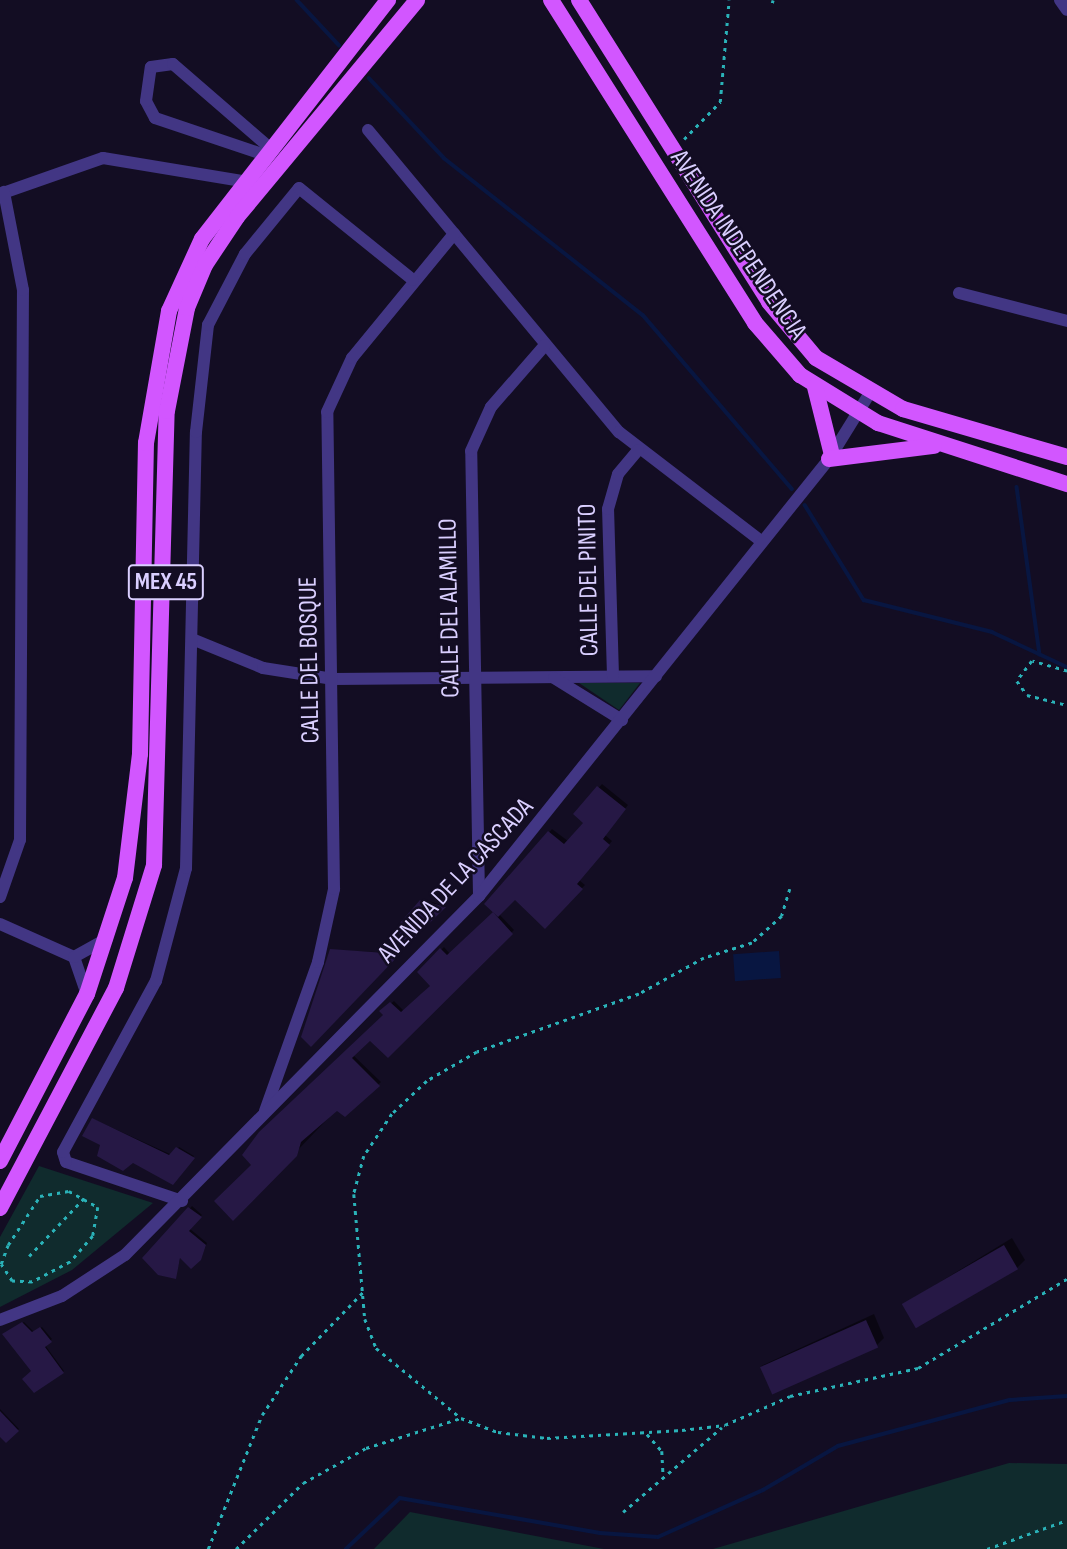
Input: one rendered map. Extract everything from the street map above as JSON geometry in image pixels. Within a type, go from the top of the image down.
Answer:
[{"type":"main road","name":"MEX 45","points":[[0,1161],[87,994],[109,938],[137,801],[144,478],[155,372],[188,264],[244,181],[388,0]]},
{"type":"main road","name":"MEX 45","points":[[0,1208],[110,999],[148,897],[160,819],[172,366],[205,265],[265,184],[416,0]]},
{"type":"main road","name":"AVENIDA INDEPENDENCIA","points":[[551,0],[755,323],[814,387],[858,414],[940,445],[1067,484]]},
{"type":"main road","name":"AVENIDA INDEPENDENCIA","points":[[579,0],[785,324],[816,358],[870,393],[932,420],[1067,457]]},
{"type":"main road","points":[[814,387],[830,457],[940,445]]},
{"type":"street","points":[[1060,0],[1067,10]]},
{"type":"street","points":[[173,64],[268,152],[155,118],[147,109],[151,66],[173,64]]},
{"type":"street","points":[[368,130],[545,345],[638,450],[761,541]]},
{"type":"street","points":[[0,897],[20,840],[22,281],[2,193],[103,158],[265,184]]},
{"type":"street","points":[[182,1201],[66,1162],[65,1147],[156,981],[177,915],[188,837],[198,387],[208,325],[262,228],[290,193],[304,189],[413,280]]},
{"type":"street","name":"CALLE DEL BOSQUE","points":[[263,1116],[330,912],[333,679],[327,412],[340,375],[413,280],[454,234]]},
{"type":"street","points":[[959,293],[1067,321]]},
{"type":"street","name":"CALLE DEL ALAMILLO","points":[[479,896],[471,451],[491,407],[545,345]]},
{"type":"street","name":"AVENIDA DE LA CASCADA","points":[[0,1320],[88,1281],[182,1201],[479,896],[830,457],[870,393]]},
{"type":"street","name":"CALLE DEL PINITO","points":[[613,676],[608,509],[618,474],[638,450]]},
{"type":"street","points":[[192,639],[263,668],[333,679],[656,676]]},
{"type":"street","points":[[553,678],[622,720]]},
{"type":"street","points":[[0,924],[74,957],[87,994]]},
{"type":"street","points":[[74,957],[109,938]]},
{"type":"path","points":[[674,148],[720,102],[729,0]]},
{"type":"path","points":[[1067,671],[1032,661],[1017,681],[1027,695],[1067,705]]},
{"type":"path","points":[[725,1425],[646,1433],[521,1438],[461,1419],[376,1348],[363,1292],[356,1176],[375,1137],[407,1098],[505,1039],[639,994],[704,958],[752,943],[782,916],[790,889]]},
{"type":"path","points":[[69,1191],[86,1196],[99,1214],[83,1253],[32,1282],[12,1281],[3,1256],[40,1196],[69,1191]]},
{"type":"path","points":[[29,1256],[86,1196]]},
{"type":"path","points":[[623,1511],[663,1473],[725,1425],[790,1396],[918,1368],[1067,1279]]},
{"type":"path","points":[[208,1549],[262,1415],[301,1356],[363,1292]]},
{"type":"path","points":[[236,1549],[303,1483],[366,1448],[461,1419]]},
{"type":"path","points":[[646,1433],[662,1451],[663,1473]]},
{"type":"path","points":[[987,1549],[1067,1520]]},
{"type":"green space","points":[[579,683],[640,683],[619,710]]},
{"type":"green space","points":[[39,1166],[153,1203],[72,1270],[0,1307],[0,1237]]},
{"type":"green space","points":[[1009,1463],[1067,1464],[1067,1549],[713,1549]]},
{"type":"green space","points":[[410,1512],[604,1549],[374,1549]]},
{"type":"water","points":[[779,951],[781,978],[735,981],[733,954]]},
{"type":"building","points":[[597,786],[626,809],[603,839],[610,845],[577,884],[583,889],[545,929],[515,900],[498,917],[484,904],[548,831],[564,844],[583,823],[573,814]]},
{"type":"building","points":[[420,900],[446,907],[408,944],[399,935],[400,923]]},
{"type":"building","points":[[493,912],[513,934],[388,1058],[370,1041],[352,1058],[380,1086],[345,1117],[337,1111],[301,1142],[297,1156],[233,1221],[214,1201],[251,1165],[242,1155],[259,1132],[383,1015],[379,1011],[390,1002],[401,1012],[430,986],[417,972],[440,948],[447,955]]},
{"type":"building","points":[[330,949],[400,954],[311,1047],[301,1037]]},
{"type":"building","points":[[92,1118],[169,1155],[176,1147],[195,1158],[173,1185],[133,1163],[123,1171],[97,1156],[100,1145],[82,1136]]},
{"type":"building","points":[[188,1207],[202,1217],[189,1231],[206,1245],[201,1260],[191,1269],[180,1258],[176,1279],[158,1275],[142,1258]]},
{"type":"building","points":[[1004,1245],[1018,1269],[916,1328],[902,1304]]},
{"type":"building","points":[[866,1320],[878,1347],[772,1395],[760,1367]]},
{"type":"building","points":[[22,1322],[32,1332],[40,1327],[52,1342],[45,1347],[64,1373],[34,1393],[22,1379],[31,1371],[2,1334]]},
{"type":"building","points":[[0,1411],[19,1431],[6,1443],[0,1437]]},
{"type":"waterway","points":[[297,0],[339,45]]},
{"type":"waterway","points":[[369,78],[444,158],[643,315],[792,489]]},
{"type":"waterway","points":[[1017,487],[1040,654]]},
{"type":"waterway","points":[[805,505],[864,600],[992,632],[1067,667]]},
{"type":"waterway","points":[[346,1549],[400,1498],[600,1533],[658,1537],[763,1490],[838,1446],[1010,1400],[1067,1396]]}]
